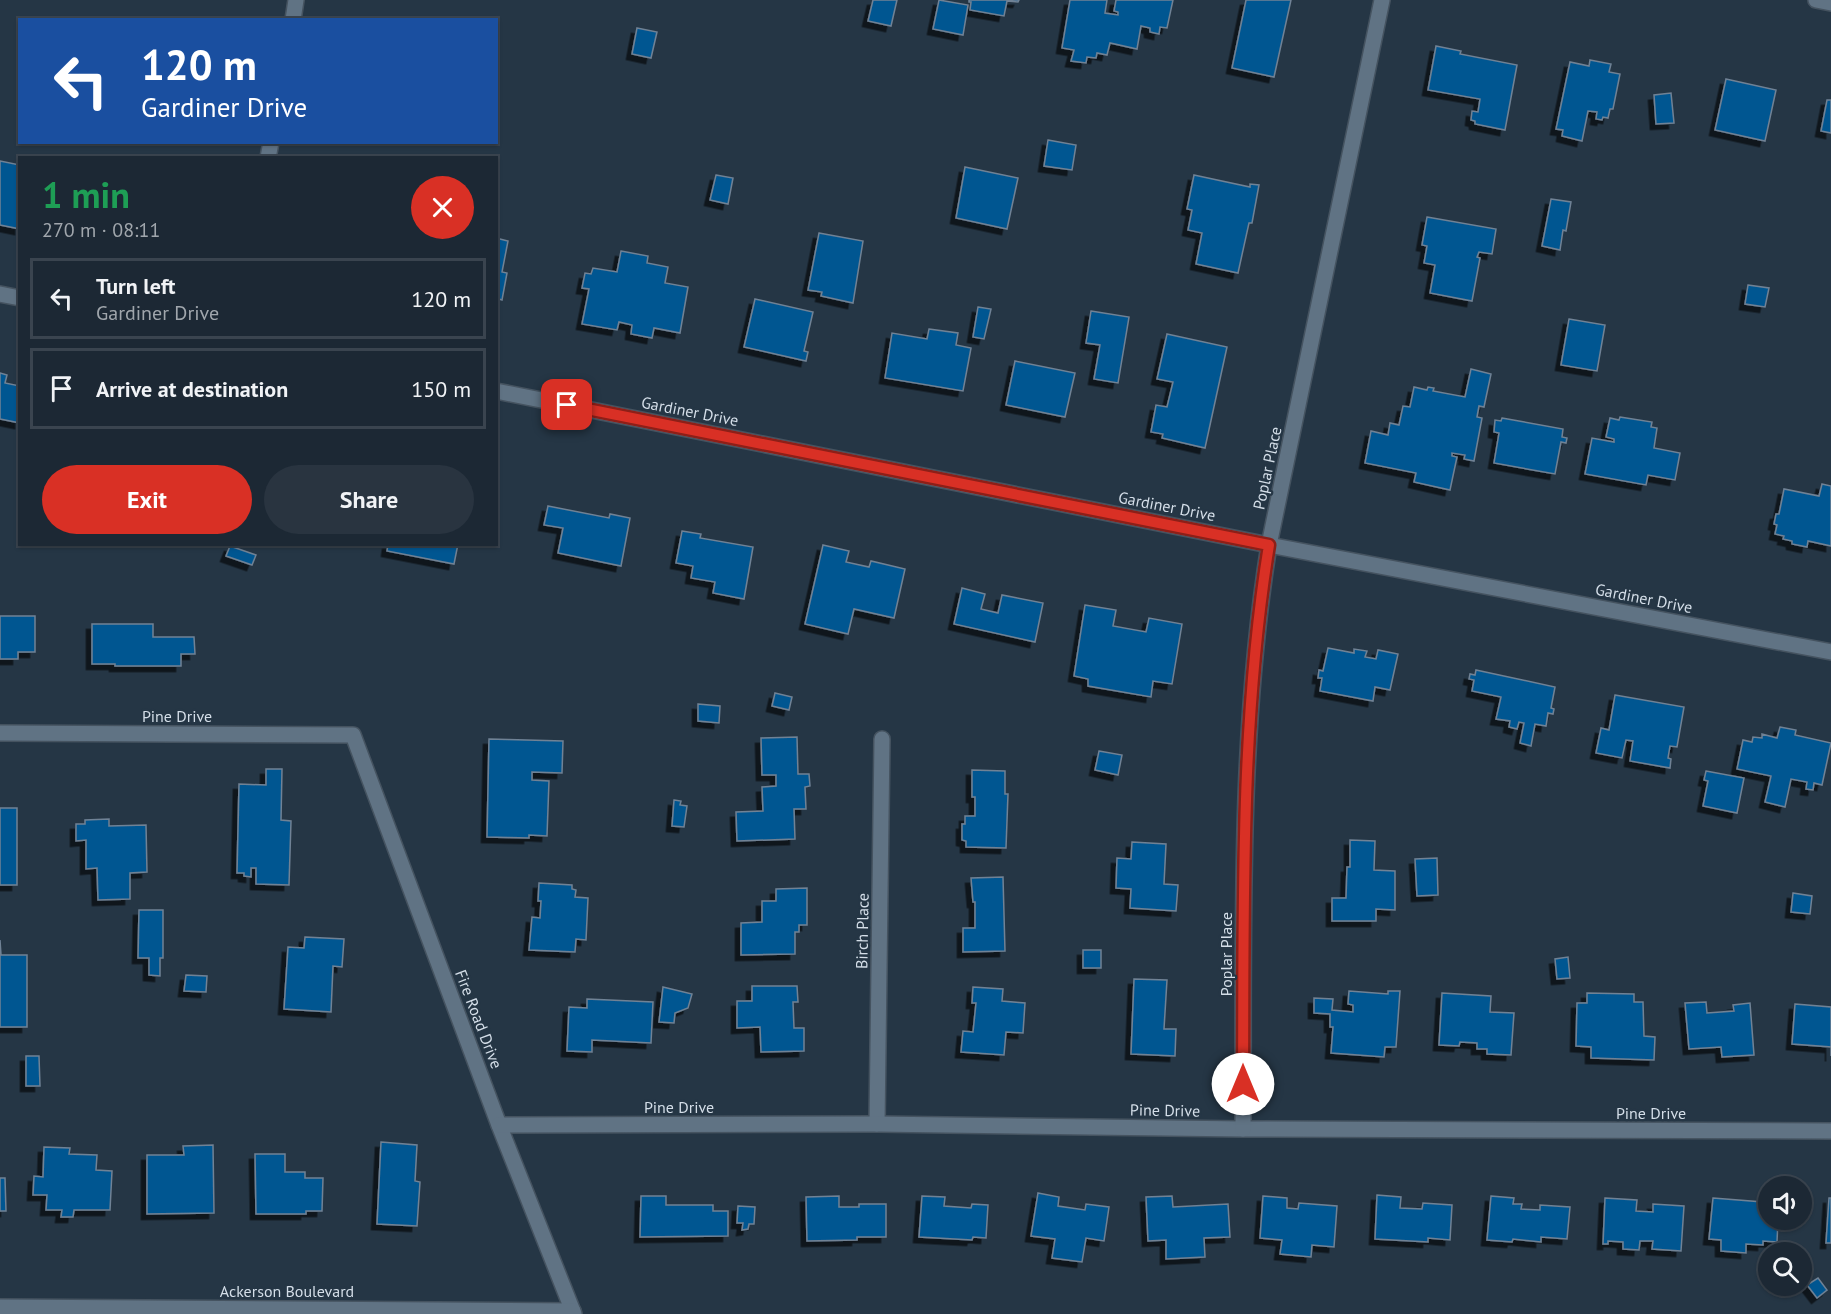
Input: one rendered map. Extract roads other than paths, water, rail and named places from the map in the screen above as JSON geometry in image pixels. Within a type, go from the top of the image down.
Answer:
[{"type":"street","points":[[293,18],[296,0]]},
{"type":"street","name":"Poplar Place","points":[[1243,1129],[1245,813],[1258,613],[1269,545],[1382,0]]},
{"type":"street","points":[[1816,0],[1831,3]]},
{"type":"street","points":[[0,294],[18,298]]},
{"type":"street","name":"Gardiner Drive","points":[[498,391],[1269,545],[1831,652]]},
{"type":"street","name":"Pine Drive","points":[[0,733],[354,735]]},
{"type":"street","name":"Fire Road Drive","points":[[354,735],[499,1125],[574,1313]]},
{"type":"street","name":"Birch Place","points":[[877,1124],[882,739]]},
{"type":"street","name":"Pine Drive","points":[[499,1125],[877,1124],[1243,1129],[1831,1131]]},
{"type":"street","name":"Ackerson Boulevard","points":[[0,1306],[574,1313]]}]
